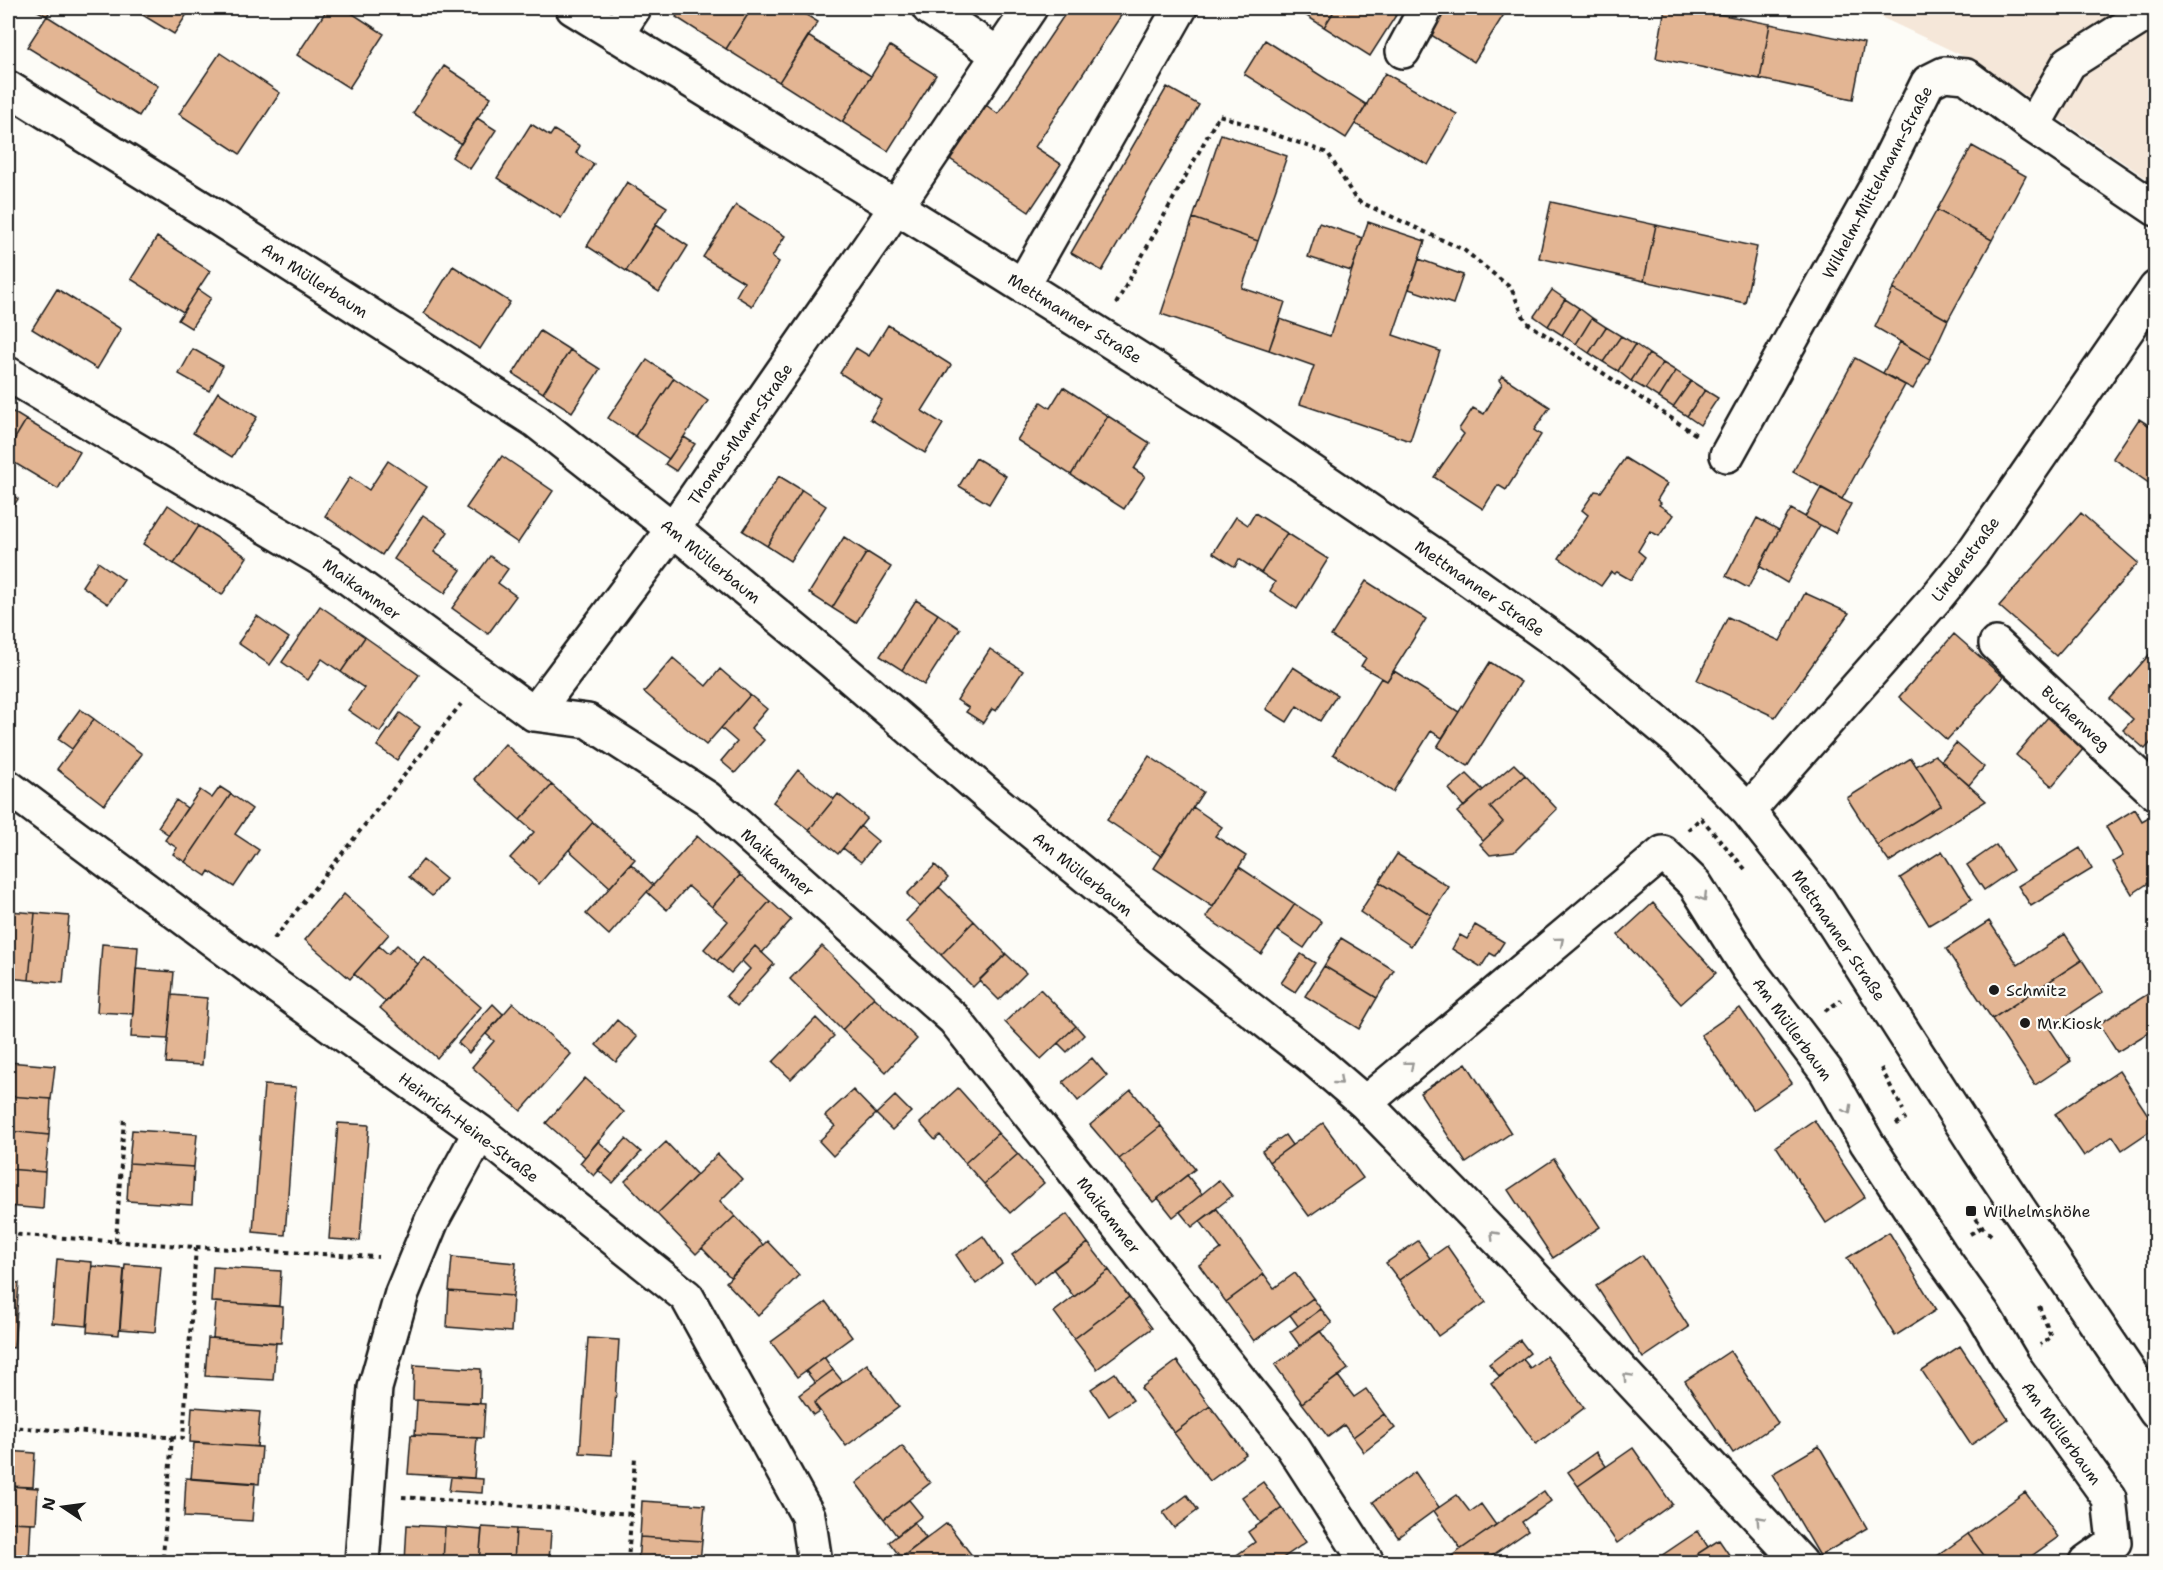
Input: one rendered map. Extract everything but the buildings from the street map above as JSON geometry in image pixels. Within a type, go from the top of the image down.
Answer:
[{"type":"street","name":"Mettmanner Straße","points":[[573,8],[1023,285],[1231,417],[1456,570],[1574,654],[1685,746],[1739,801],[1818,899],[1979,1150],[2156,1412]]},
{"type":"street","points":[[616,35],[634,8]]},
{"type":"street","points":[[929,8],[999,55]]},
{"type":"street","name":"Thomas-Mann-Straße","points":[[534,714],[673,529],[897,207],[1030,8]]},
{"type":"street","points":[[1023,285],[1180,8]]},
{"type":"street","points":[[1403,51],[1426,8]]},
{"type":"street","points":[[2033,126],[2069,63],[2156,8]]},
{"type":"street","name":"Wilhelm-Mittelmann-Straße","points":[[1726,454],[1876,187],[1928,82],[1944,74],[1966,76],[2033,126],[2156,209]]},
{"type":"street","name":"Am Müllerbaum","points":[[8,88],[216,217],[536,421],[673,529],[831,660],[997,803],[1194,965],[1314,1059],[1365,1103],[1525,1268],[1800,1563]]},
{"type":"street","name":"Lindenstraße","points":[[1739,801],[1936,598],[1972,554],[2156,288]]},
{"type":"street","name":"Maikammer","points":[[8,374],[328,563],[534,714],[588,721],[707,798],[954,1019],[1292,1446],[1367,1563]]},
{"type":"street","name":"Buchenweg","points":[[1996,644],[2156,793]]},
{"type":"street","name":"Heinrich-Heine-Straße","points":[[14,801],[480,1132],[687,1297],[808,1515],[815,1563]]},
{"type":"street","points":[[1365,1103],[1535,963],[1663,853]]},
{"type":"street","name":"Am Müllerbaum","points":[[1663,853],[1695,884],[1748,968],[1826,1071],[1866,1143],[1983,1314],[2013,1365],[2109,1498],[2114,1542],[2086,1563]]},
{"type":"street","points":[[362,1563],[375,1388],[402,1293],[432,1220],[480,1132]]},
{"type":"path","points":[[1100,334],[1219,115],[1328,153],[1356,200],[1464,250],[1511,288],[1526,322],[1726,454]]},
{"type":"path","points":[[251,968],[483,677]]},
{"type":"path","points":[[1663,853],[1701,818],[1739,801]]},
{"type":"path","points":[[1701,818],[1745,870]]},
{"type":"path","points":[[1876,1059],[1903,1110]]},
{"type":"path","points":[[116,1241],[124,1118]]},
{"type":"path","points":[[8,1234],[416,1260]]},
{"type":"path","points":[[8,1427],[183,1438],[196,1247]]},
{"type":"path","points":[[172,1437],[163,1557],[244,1563]]},
{"type":"path","points":[[628,1563],[635,1457]]},
{"type":"path","points":[[367,1495],[632,1514]]},
{"type":"shaded area","points":[[1856,8],[2155,8],[2155,184],[1976,62],[1868,11]]},
{"type":"place","name":"Schmitz","points":[[1994,990]]},
{"type":"place","name":"Mr.Kiosk","points":[[2025,1023]]},
{"type":"place","name":"Wilhelmshöhe","points":[[1971,1211]]}]
